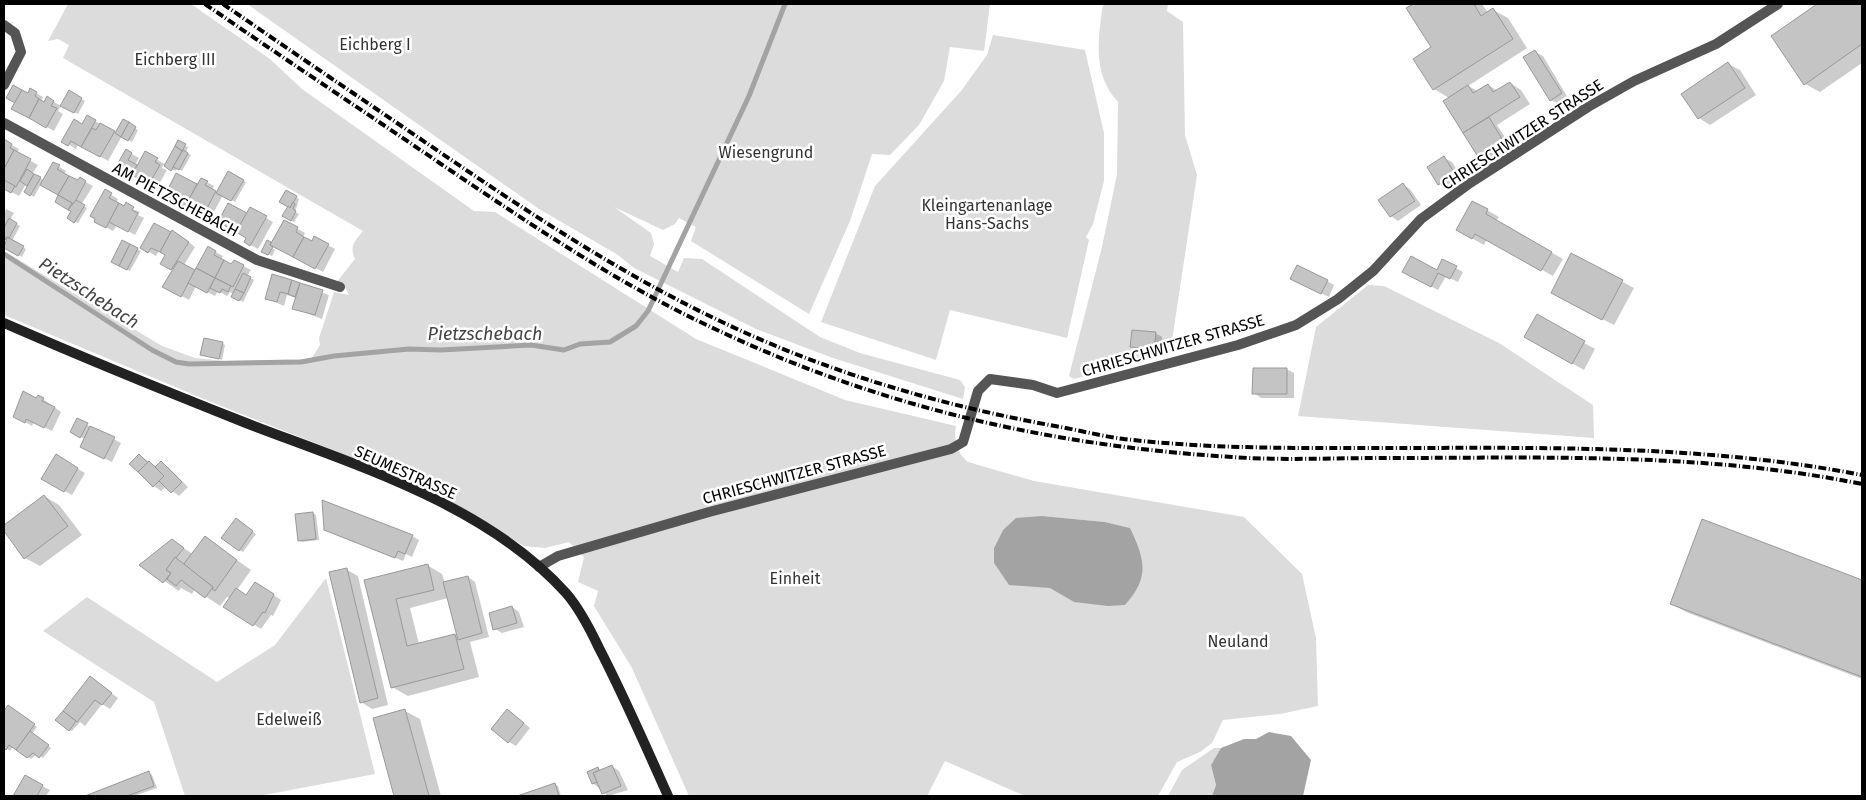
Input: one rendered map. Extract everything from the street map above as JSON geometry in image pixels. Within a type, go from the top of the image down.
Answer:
[{"type":"street","name":"CHRIESCHWITZER STRASSE","points":[[539,567],[558,556],[709,512],[951,449],[962,442],[978,391],[990,380],[1033,385],[1057,393],[1238,344],[1296,324],[1338,299],[1366,277],[1420,219],[1470,183],[1588,107],[1634,82],[1716,44],[1778,4]]},
{"type":"street","points":[[4,25],[15,33],[21,52],[4,85]]},
{"type":"street","name":"AM PIETZSCHEBACH","points":[[4,123],[257,260],[340,287]]},
{"type":"street","name":"SEUMESTRASSE","points":[[4,323],[115,372],[399,482],[467,517],[520,550],[567,594],[583,617],[612,673],[668,796]]},
{"type":"green space","points":[[68,4],[191,4],[270,59],[302,89],[474,211],[495,212],[696,339],[845,400],[956,426],[955,436],[957,445],[961,454],[968,462],[1034,481],[1244,517],[1302,574],[1316,638],[1318,706],[1280,714],[1223,720],[1212,743],[1200,752],[1177,762],[1158,796],[1025,796],[945,761],[927,796],[689,796],[632,668],[594,606],[598,591],[578,582],[584,557],[569,542],[545,548],[524,546],[438,495],[399,476],[211,402],[4,315],[4,251],[162,346],[195,358],[225,361],[311,359],[320,345],[319,338],[334,292],[349,295],[344,285],[336,283],[355,259],[353,247],[363,231],[63,58],[69,45],[58,39],[48,41]],"holes":[[[1042,516],[1105,522],[1130,528],[1074,602],[1050,587],[994,563],[994,548],[1003,530]]]},
{"type":"green space","points":[[247,4],[990,4],[984,51],[950,47],[944,81],[919,125],[890,155],[872,154],[850,221],[809,314],[691,241],[696,227],[679,218],[675,224],[663,230],[614,207],[651,233],[654,244],[650,256],[678,272],[684,258],[702,259],[820,337],[860,353],[960,380],[965,387],[963,399],[833,358],[756,329],[634,268],[618,255],[539,209]]},
{"type":"green space","points":[[1103,4],[1168,4],[1167,11],[1183,22],[1185,135],[1197,175],[1170,354],[1074,379],[1069,376],[1102,247],[1117,174],[1118,102],[1104,80],[1099,55]]},
{"type":"green space","name":"Kleingartenanlage Hans-Sachs","points":[[993,35],[1085,50],[1104,133],[1104,181],[1093,224],[1086,237],[1089,240],[1067,338],[950,310],[936,360],[821,322],[875,186],[961,91],[987,55]]},
{"type":"green space","points":[[1368,285],[1384,286],[1499,343],[1593,405],[1594,438],[1298,416],[1316,327]]},
{"type":"green space","name":"Edelweiß","points":[[326,578],[375,774],[259,796],[185,796],[154,702],[43,631],[87,597],[217,682],[275,645]]},
{"type":"green space","points":[[1214,748],[1221,748],[1211,765],[1216,785],[1212,796],[1168,796],[1182,770]]},
{"type":"shaded area","points":[[1042,516],[1105,522],[1130,528],[1142,559],[1142,577],[1133,595],[1125,605],[1108,606],[1074,602],[1050,588],[1009,585],[994,563],[994,548],[1003,530],[1016,518]]},
{"type":"shaded area","points":[[1269,732],[1291,736],[1311,760],[1303,796],[1212,796],[1216,785],[1211,765],[1221,748],[1244,739],[1256,739]]},
{"type":"building","points":[[1413,4],[1474,4],[1481,16],[1493,8],[1513,39],[1433,90],[1413,59],[1431,47],[1406,8]]},
{"type":"building","points":[[1817,4],[1862,4],[1862,44],[1804,85],[1771,36]]},
{"type":"building","points":[[1535,50],[1562,93],[1550,101],[1523,57]]},
{"type":"building","points":[[1728,62],[1745,88],[1698,119],[1681,94]]},
{"type":"building","points":[[1510,82],[1520,97],[1463,133],[1443,101],[1468,85],[1473,93],[1488,84],[1493,92]]},
{"type":"building","points":[[13,85],[22,90],[15,103],[6,98]]},
{"type":"building","points":[[30,88],[37,92],[35,96],[39,99],[29,118],[11,109],[22,90],[28,93]]},
{"type":"building","points":[[69,90],[82,98],[74,113],[60,106]]},
{"type":"building","points":[[47,96],[54,101],[51,106],[57,108],[46,128],[29,118],[39,99],[44,102]]},
{"type":"building","points":[[87,115],[96,120],[81,147],[71,141],[68,146],[61,142],[74,119],[82,124]]},
{"type":"building","points":[[1489,117],[1505,144],[1480,160],[1463,133]]},
{"type":"building","points":[[123,119],[129,122],[121,137],[115,133]]},
{"type":"building","points":[[129,122],[136,127],[128,141],[121,137]]},
{"type":"building","points":[[100,123],[115,131],[100,157],[81,147],[92,128],[96,130]]},
{"type":"building","points":[[4,139],[12,144],[10,148],[14,150],[4,169]]},
{"type":"building","points":[[178,140],[186,144],[182,151],[175,146]]},
{"type":"building","points":[[175,146],[182,151],[171,171],[164,166]]},
{"type":"building","points":[[126,149],[132,153],[128,160],[137,165],[132,175],[122,169],[120,173],[114,170]]},
{"type":"building","points":[[14,150],[31,159],[16,187],[4,180],[4,169]]},
{"type":"building","points":[[183,150],[188,153],[179,170],[173,167]]},
{"type":"building","points":[[145,151],[158,158],[155,162],[160,165],[149,184],[132,175]]},
{"type":"building","points":[[1444,156],[1455,174],[1438,185],[1427,167]]},
{"type":"building","points":[[53,162],[60,165],[57,169],[69,176],[58,195],[40,185]]},
{"type":"building","points":[[27,169],[34,174],[27,186],[20,181]]},
{"type":"building","points":[[228,171],[244,180],[231,201],[216,193]]},
{"type":"building","points":[[176,173],[197,184],[185,207],[176,202],[175,205],[163,199]]},
{"type":"building","points":[[34,174],[41,177],[30,196],[24,192]]},
{"type":"building","points":[[69,176],[78,180],[80,177],[86,181],[74,204],[58,195]]},
{"type":"building","points":[[201,178],[208,181],[205,185],[216,191],[203,216],[185,206]]},
{"type":"building","points":[[4,180],[15,186],[11,193],[4,189]]},
{"type":"building","points":[[1403,183],[1415,201],[1390,217],[1378,200]]},
{"type":"building","points":[[105,189],[112,193],[109,198],[119,203],[106,228],[94,222],[95,219],[90,216]]},
{"type":"building","points":[[286,190],[297,196],[290,208],[279,202]]},
{"type":"building","points":[[58,195],[72,203],[68,210],[55,202]]},
{"type":"building","points":[[76,200],[85,205],[74,223],[67,218],[71,211],[68,210]]},
{"type":"building","points":[[1472,201],[1488,209],[1486,214],[1552,252],[1541,271],[1475,234],[1472,239],[1456,230]]},
{"type":"building","points":[[126,202],[134,207],[132,210],[138,213],[128,232],[109,222],[119,203],[124,206]]},
{"type":"building","points":[[293,202],[295,204],[293,209],[296,211],[291,221],[282,216]]},
{"type":"building","points":[[228,203],[247,213],[236,232],[218,222]]},
{"type":"building","points":[[250,207],[267,216],[250,246],[244,242],[246,238],[236,232]]},
{"type":"building","points":[[9,218],[17,223],[9,238],[7,237],[5,240],[4,228]]},
{"type":"building","points":[[284,220],[298,227],[296,232],[304,237],[293,257],[270,245]]},
{"type":"building","points":[[154,223],[171,232],[160,252],[151,248],[148,253],[140,248]]},
{"type":"building","points":[[172,230],[189,242],[171,270],[160,264],[165,255],[160,252]]},
{"type":"building","points":[[314,236],[329,244],[315,269],[293,257],[304,237],[312,241]]},
{"type":"building","points":[[7,237],[24,246],[18,256],[4,248]]},
{"type":"building","points":[[122,240],[130,244],[119,266],[111,262]]},
{"type":"building","points":[[267,240],[271,242],[270,245],[273,247],[268,255],[261,252]]},
{"type":"building","points":[[130,244],[138,248],[127,270],[119,266]]},
{"type":"building","points":[[208,246],[216,251],[214,255],[224,260],[215,278],[196,268]]},
{"type":"building","points":[[1571,253],[1623,280],[1602,320],[1551,293]]},
{"type":"building","points":[[1411,256],[1437,270],[1442,259],[1457,266],[1450,279],[1438,273],[1431,287],[1402,272]]},
{"type":"building","points":[[224,260],[231,264],[234,260],[244,265],[233,287],[215,278]]},
{"type":"building","points":[[178,261],[195,270],[181,297],[162,287]]},
{"type":"building","points":[[1297,265],[1328,280],[1321,294],[1290,279]]},
{"type":"building","points":[[196,268],[215,278],[207,293],[188,283]]},
{"type":"building","points":[[243,273],[251,277],[244,293],[235,289]]},
{"type":"building","points":[[272,274],[292,280],[288,294],[280,292],[277,302],[265,299]]},
{"type":"building","points":[[215,278],[231,286],[228,292],[222,289],[220,293],[210,288]]},
{"type":"building","points":[[292,280],[300,283],[295,297],[288,294]]},
{"type":"building","points":[[300,283],[323,290],[315,315],[292,309]]},
{"type":"building","points":[[235,289],[244,293],[239,301],[231,297]]},
{"type":"building","points":[[1537,314],[1585,341],[1572,364],[1524,337]]},
{"type":"building","points":[[1132,330],[1156,332],[1154,349],[1130,347]]},
{"type":"building","points":[[204,338],[223,342],[219,359],[200,355]]},
{"type":"building","points":[[1253,368],[1287,368],[1287,394],[1252,394]]},
{"type":"building","points":[[23,391],[36,398],[38,395],[44,398],[42,401],[55,407],[44,428],[26,419],[25,423],[13,417]]},
{"type":"building","points":[[77,418],[88,423],[80,438],[70,432]]},
{"type":"building","points":[[90,426],[115,437],[104,459],[80,447]]},
{"type":"building","points":[[56,454],[78,468],[64,492],[41,479]]},
{"type":"building","points":[[139,454],[148,463],[138,472],[129,464]]},
{"type":"building","points":[[149,461],[164,476],[153,487],[138,472]]},
{"type":"building","points":[[161,461],[182,482],[171,493],[159,481],[164,476],[155,467]]},
{"type":"building","points":[[44,495],[68,526],[24,559],[4,531],[4,525]]},
{"type":"building","points":[[322,500],[413,535],[405,554],[398,551],[395,558],[324,530]]},
{"type":"building","points":[[313,512],[316,539],[298,541],[295,514]]},
{"type":"building","points":[[236,518],[253,531],[239,551],[221,538]]},
{"type":"building","points":[[1702,519],[1862,580],[1862,677],[1670,604]]},
{"type":"building","points":[[205,536],[237,560],[215,591],[212,589],[213,587],[183,565]]},
{"type":"building","points":[[172,539],[184,548],[166,570],[171,573],[163,583],[139,565]]},
{"type":"building","points":[[175,557],[213,587],[205,598],[181,580],[176,586],[167,579],[171,573],[166,570]]},
{"type":"building","points":[[428,564],[434,590],[396,599],[407,646],[455,634],[464,669],[391,688],[364,580]]},
{"type":"building","points":[[347,568],[378,698],[360,703],[329,572]]},
{"type":"building","points":[[468,576],[482,633],[458,640],[443,582]]},
{"type":"building","points":[[255,582],[274,594],[265,613],[263,612],[253,626],[223,607],[236,588],[246,595]]},
{"type":"building","points":[[512,606],[517,623],[493,630],[489,613]]},
{"type":"building","points":[[90,676],[112,693],[102,705],[95,700],[77,722],[63,711]]},
{"type":"building","points":[[8,705],[35,724],[16,750],[9,745],[6,750],[4,748],[4,711]]},
{"type":"building","points":[[405,709],[429,796],[394,796],[373,718]]},
{"type":"building","points":[[507,709],[524,723],[508,743],[491,729]]},
{"type":"building","points":[[63,711],[76,721],[69,731],[55,720]]},
{"type":"building","points":[[30,731],[49,745],[39,758],[33,753],[27,758],[16,750]]},
{"type":"building","points":[[612,765],[621,786],[602,794],[593,773]]},
{"type":"building","points":[[598,767],[599,770],[593,773],[597,782],[592,784],[587,772]]},
{"type":"building","points":[[149,771],[154,786],[127,796],[85,796]]},
{"type":"building","points":[[25,775],[43,785],[37,796],[13,796]]},
{"type":"building","points":[[555,783],[559,796],[517,796]]},
{"type":"waterway","name":"Pietzschebach","points":[[4,254],[152,350],[176,362],[189,364],[301,362],[334,356],[409,349],[441,350],[531,345],[564,350],[580,344],[610,342],[636,326],[648,311],[749,96],[785,4]]},
{"type":"railway","points":[[205,4],[508,209],[644,293],[715,329],[779,357],[844,382],[910,403],[976,420],[1043,434],[1110,445],[1179,453],[1266,459],[1623,459],[1743,466],[1862,484]]},
{"type":"railway","points":[[223,4],[509,198],[647,284],[760,339],[801,356],[884,385],[1012,418],[1098,435],[1156,442],[1283,448],[1561,448],[1622,450],[1742,458],[1862,475]]},
{"type":"park label","name":"Eichberg I","points":[[375,44]]},
{"type":"park label","name":"Eichberg III","points":[[175,59]]},
{"type":"park label","name":"Wiesengrund","points":[[766,152]]},
{"type":"park label","name":"Einheit","points":[[795,578]]},
{"type":"park label","name":"Neuland","points":[[1238,641]]}]
